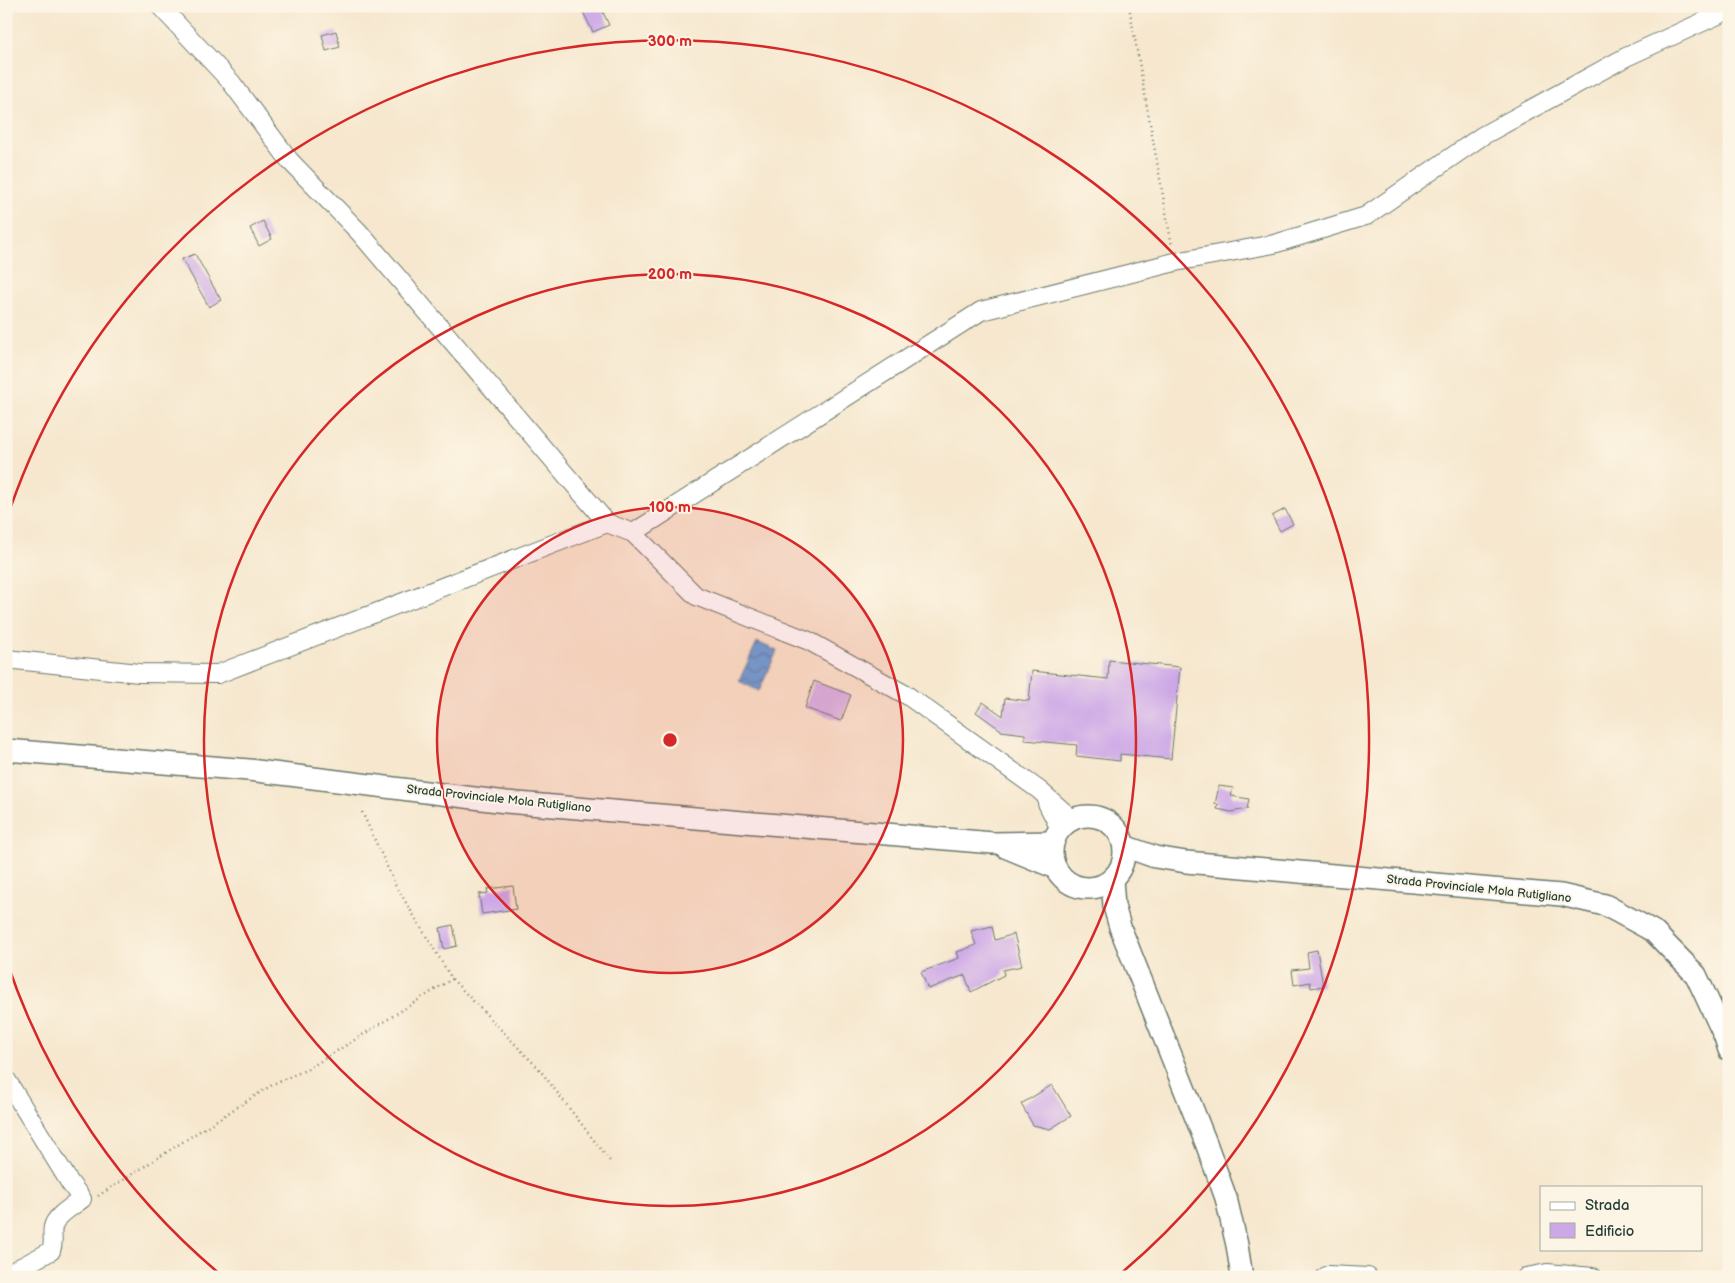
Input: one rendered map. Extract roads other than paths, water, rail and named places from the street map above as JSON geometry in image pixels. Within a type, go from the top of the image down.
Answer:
[{"type":"main road","name":"Strada Provinciale Mola Rutigliano","points":[[6,750],[249,770],[506,802],[993,843],[1061,830]]},
{"type":"main road","points":[[1116,876],[1098,887],[1086,889],[1075,886],[1065,880],[1052,860],[1061,830],[1083,815],[1096,816],[1108,821],[1117,829],[1124,846],[1123,863],[1116,876],[1114,906],[1120,927],[1226,1198],[1242,1277]]},
{"type":"main road","name":"Strada Provinciale Mola Rutigliano","points":[[993,843],[1056,868]]},
{"type":"main road","name":"Strada Provinciale Mola Rutigliano","points":[[1124,846],[1155,857],[1186,862],[1561,895],[1605,905],[1653,931],[1696,975],[1725,1037],[1729,1050]]},
{"type":"main road","name":"Strada Provinciale Mola Rutigliano","points":[[1116,876],[1149,866],[1186,862]]},
{"type":"main road","points":[[1086,889],[1120,927]]},
{"type":"street","points":[[160,6],[231,82],[290,161],[359,232],[607,523],[633,533],[696,596],[809,641],[908,696],[1039,790],[1061,830]]},
{"type":"street","points":[[633,533],[981,311],[1175,262],[1274,244],[1366,216],[1482,136],[1626,57],[1729,10]]},
{"type":"street","points":[[6,658],[139,673],[218,674],[607,523]]},
{"type":"street","points":[[6,1079],[82,1200],[57,1220],[52,1228],[54,1243],[51,1251],[6,1275]]},
{"type":"street","points":[[1526,1277],[1547,1272],[1590,1275],[1593,1277]]},
{"type":"street","points":[[1325,1277],[1368,1277]]},
{"type":"water","points":[[757,642],[777,651],[759,691],[739,681]]}]
